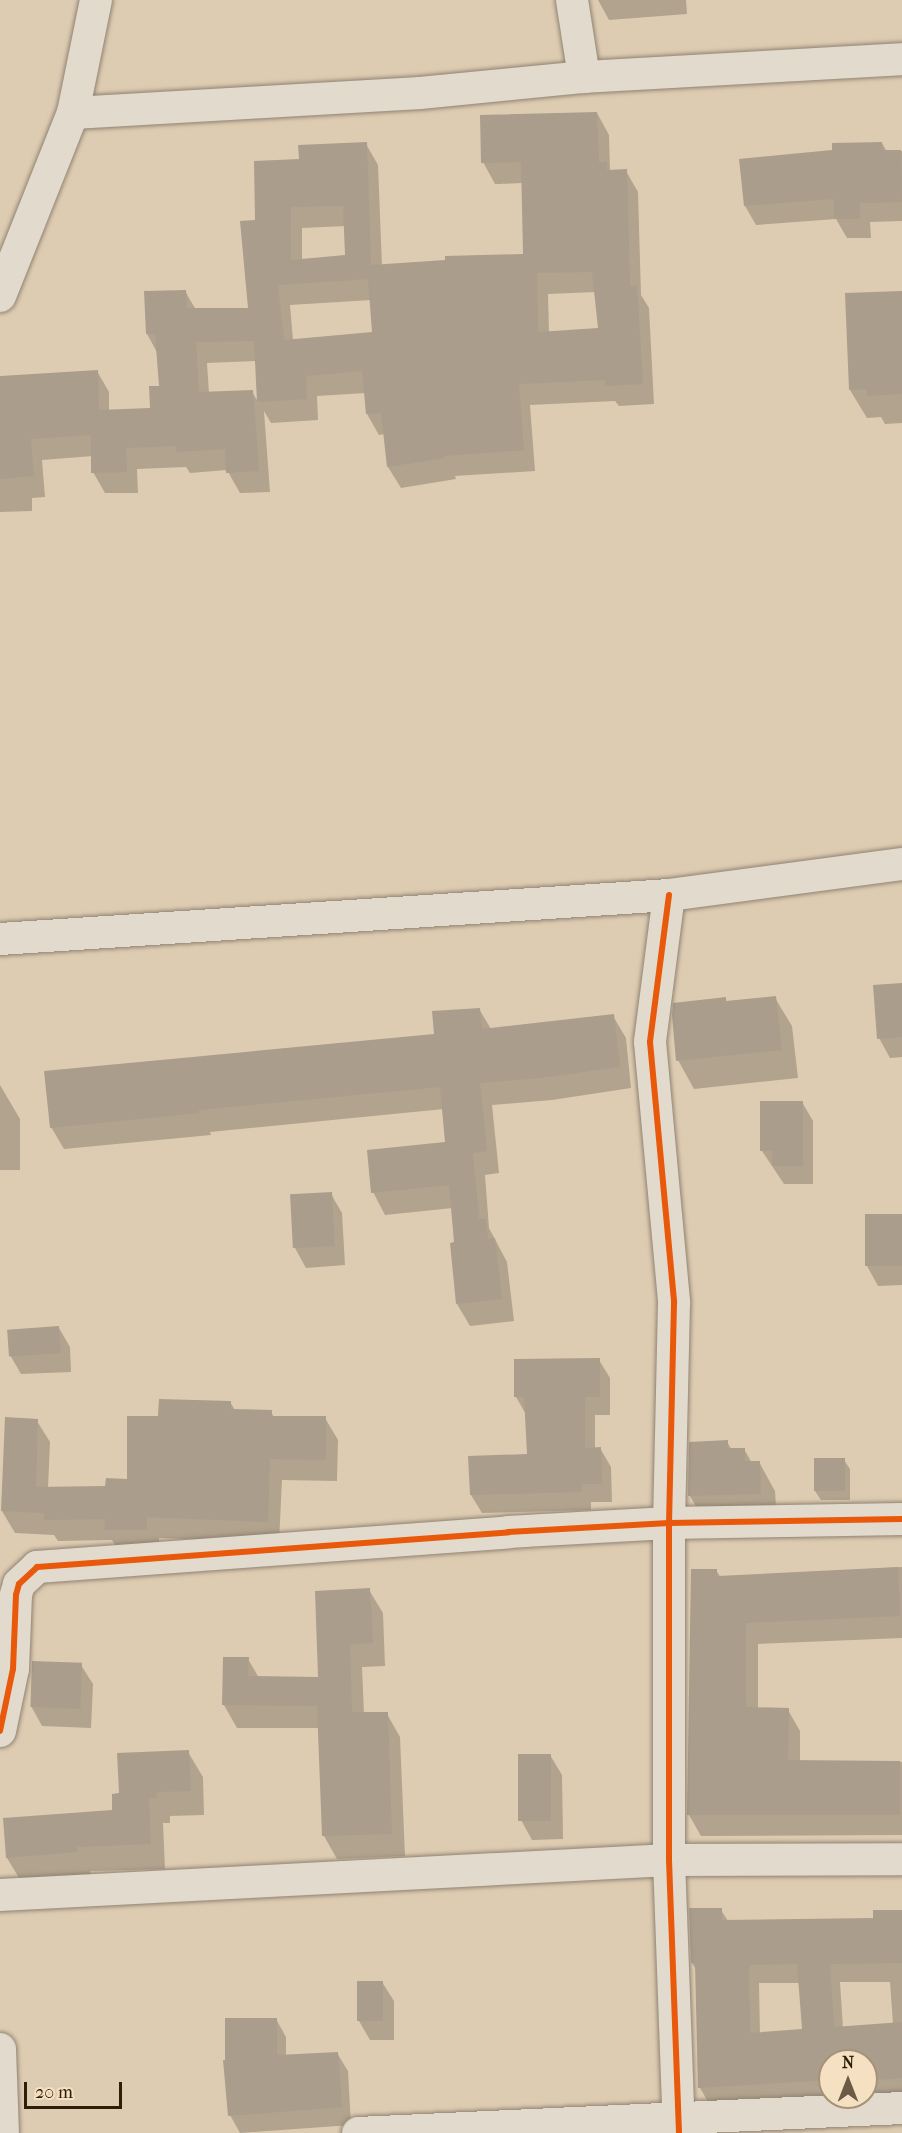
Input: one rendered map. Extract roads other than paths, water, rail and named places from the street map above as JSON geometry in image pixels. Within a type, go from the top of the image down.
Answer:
[{"type":"street","points":[[0,296],[73,113],[96,0]]},
{"type":"street","points":[[573,0],[584,77]]},
{"type":"street","points":[[73,113],[420,93],[584,77],[902,59]]},
{"type":"street","points":[[0,939],[669,895],[902,864]]},
{"type":"street","points":[[669,895],[650,1042],[674,1303],[669,1523],[669,1860],[679,2126]]},
{"type":"street","points":[[0,1731],[13,1669],[16,1595],[19,1584],[37,1567],[669,1523],[902,1519]]},
{"type":"street","points":[[0,1895],[669,1860],[902,1859]]},
{"type":"street","points":[[0,2049],[3,2133]]},
{"type":"street","points":[[358,2133],[679,2126],[902,2108]]}]
